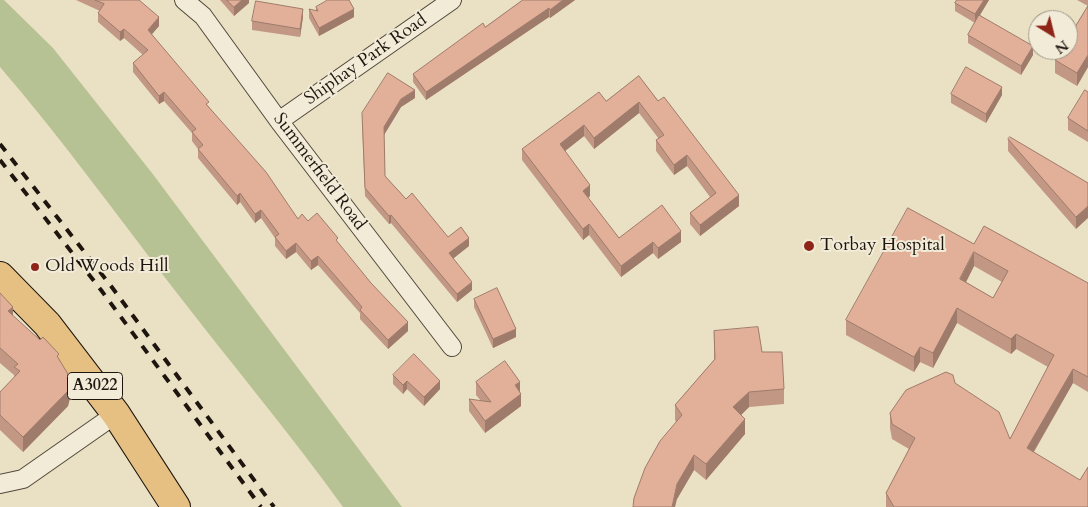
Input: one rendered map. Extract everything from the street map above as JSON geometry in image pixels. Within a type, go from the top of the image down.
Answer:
[{"type":"main road","name":"A3022","points":[[0,276],[47,324],[116,414],[176,507]]},
{"type":"street","name":"Summerfield Road","points":[[184,0],[203,16],[279,121],[452,347]]},
{"type":"street","name":"Shiphay Park Road","points":[[279,121],[452,0]]},
{"type":"street","points":[[0,484],[23,479],[116,414]]},
{"type":"green space","points":[[0,0],[4,0],[53,48],[152,173],[402,507],[343,507],[67,149],[0,67]]},
{"type":"building","points":[[95,0],[139,0],[159,17],[148,30],[209,102],[206,104],[266,172],[298,219],[302,214],[308,221],[317,213],[371,283],[408,322],[388,340],[360,310],[362,307],[318,256],[311,261],[296,243],[286,251],[275,237],[279,234],[261,210],[255,214],[240,193],[237,196],[198,149],[203,145],[192,132],[196,129],[164,92],[159,96],[133,63],[148,50],[124,29],[120,32],[98,13],[104,4]]},
{"type":"building","points":[[227,0],[242,0],[234,7]]},
{"type":"building","points":[[328,0],[349,0],[354,9],[319,28],[309,9],[318,11],[316,7]]},
{"type":"building","points":[[523,0],[563,0],[426,92],[413,74],[483,23],[485,27]]},
{"type":"building","points":[[957,0],[984,0],[975,14],[955,3]]},
{"type":"building","points":[[256,1],[303,9],[300,29],[252,21]]},
{"type":"building","points":[[1088,6],[1088,55],[1077,73],[1055,60],[1078,60],[1078,22]]},
{"type":"building","points":[[979,15],[1028,43],[1028,54],[1021,66],[968,35]]},
{"type":"building","points":[[966,67],[1002,87],[986,114],[951,94]]},
{"type":"building","points":[[388,73],[415,90],[401,99],[384,127],[385,176],[406,199],[412,193],[448,237],[461,227],[469,238],[449,253],[472,282],[457,294],[391,215],[389,216],[365,188],[362,113]]},
{"type":"building","points":[[639,76],[658,101],[664,97],[739,195],[700,225],[690,213],[716,193],[687,155],[674,165],[656,140],[664,135],[639,102],[594,138],[584,125],[560,144],[590,185],[583,191],[619,238],[662,205],[681,231],[658,248],[653,242],[621,266],[589,224],[583,229],[522,149],[599,92],[606,101]]},
{"type":"building","points":[[1085,90],[1088,92],[1088,131],[1068,118]]},
{"type":"building","points":[[1010,137],[1088,183],[1088,206],[1076,217],[1008,139]]},
{"type":"building","points":[[908,208],[974,244],[984,226],[1088,283],[1088,377],[1073,369],[1027,448],[1080,480],[1088,467],[1088,507],[894,507],[886,493],[915,438],[892,424],[890,413],[906,390],[946,372],[953,375],[955,383],[999,412],[1010,439],[1054,355],[1016,334],[1011,339],[957,308],[933,353],[920,347],[914,357],[846,320]],"holes":[[[974,252],[1008,271],[993,298],[960,279]]]},
{"type":"building","points":[[497,288],[516,329],[493,339],[474,299]]},
{"type":"building","points":[[0,293],[13,307],[8,311],[40,340],[43,337],[59,354],[57,356],[71,379],[68,391],[23,437],[0,415],[0,392],[20,371],[14,367],[18,364],[0,348]]},
{"type":"building","points":[[758,327],[762,352],[782,352],[784,389],[749,392],[733,407],[745,419],[706,464],[694,455],[677,484],[672,507],[633,507],[634,498],[645,468],[660,441],[682,415],[675,405],[715,359],[714,331]]},
{"type":"building","points":[[414,354],[440,381],[424,397],[407,381],[403,385],[393,375]]},
{"type":"building","points":[[505,361],[520,382],[515,385],[521,394],[485,421],[469,399],[491,402],[476,382]]},
{"type":"railway","points":[[0,144],[111,286],[274,507]]},
{"type":"railway","points":[[0,160],[101,290],[261,507]]},
{"type":"place","name":"Torbay Hospital","points":[[809,246]]},
{"type":"place","name":"Old Woods Hill","points":[[35,267]]}]
